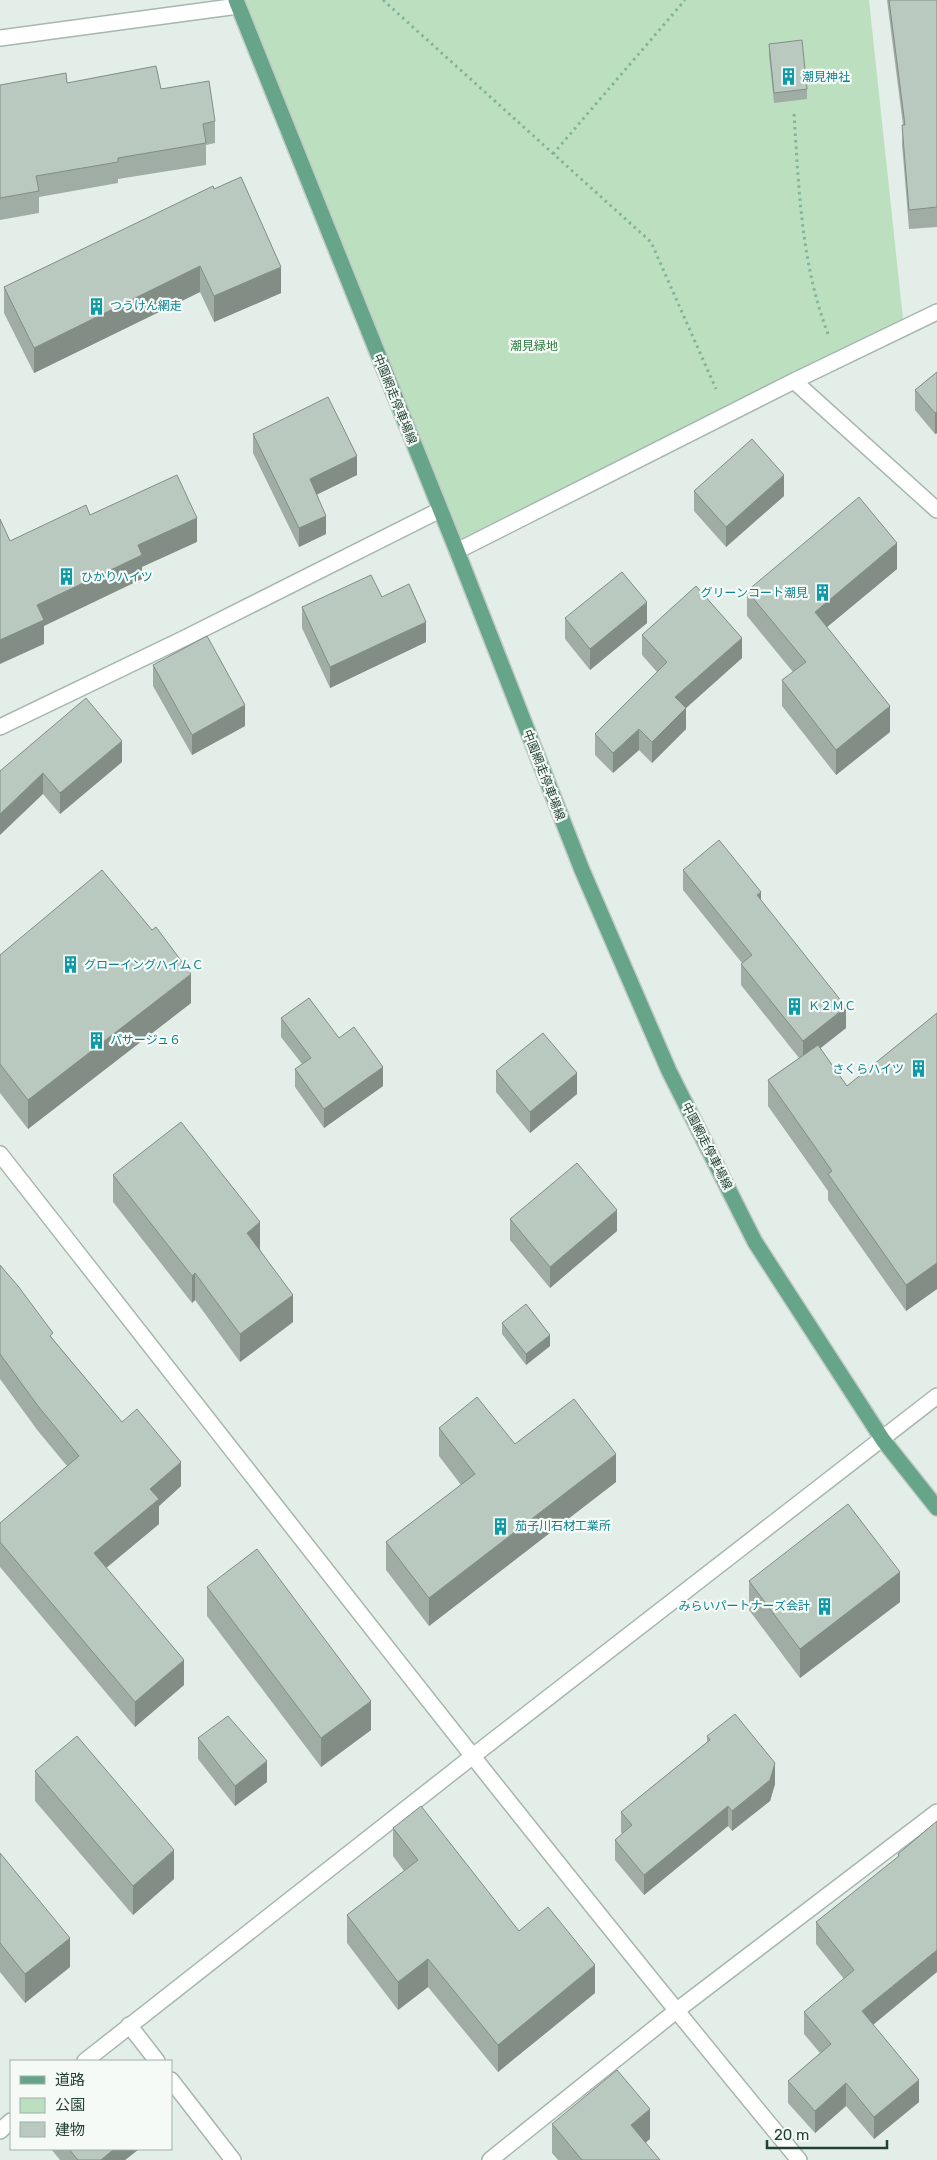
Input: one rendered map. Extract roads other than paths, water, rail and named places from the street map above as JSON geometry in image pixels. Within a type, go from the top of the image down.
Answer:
[{"type":"main road","name":"中園網走停車場線","points":[[237,3],[457,551],[582,870],[669,1072],[755,1242],[883,1440],[937,1508]]},
{"type":"street","points":[[0,38],[237,3]]},
{"type":"street","points":[[457,551],[794,381],[937,312]]},
{"type":"street","points":[[794,381],[937,510]]},
{"type":"street","points":[[0,727],[185,638],[440,510]]},
{"type":"street","points":[[0,1154],[473,1756],[676,2011],[799,2160]]},
{"type":"street","points":[[86,2060],[473,1756],[883,1440],[937,1396]]},
{"type":"street","points":[[490,2160],[676,2011],[937,1812]]},
{"type":"street","points":[[129,2025],[156,2060]]},
{"type":"street","points":[[172,2081],[233,2160]]},
{"type":"street","points":[[0,2130],[10,2122]]},
{"type":"place","name":"潮見神社","points":[[788,77]]},
{"type":"place","name":"つうけん網走","points":[[96,306]]},
{"type":"place","name":"ひかりハイツ","points":[[67,577]]},
{"type":"place","name":"グリーンコート潮見","points":[[822,593]]},
{"type":"place","name":"グローイングハイムＣ","points":[[70,965]]},
{"type":"place","name":"Ｋ２ＭＣ","points":[[794,1006]]},
{"type":"place","name":"パサージュ６","points":[[96,1040]]},
{"type":"place","name":"さくらハイツ","points":[[918,1069]]},
{"type":"place","name":"茄子川石材工業所","points":[[501,1526]]},
{"type":"place","name":"みらいパートナーズ会計","points":[[824,1606]]},
{"type":"park label","name":"潮見緑地","points":[[534,346]]}]
